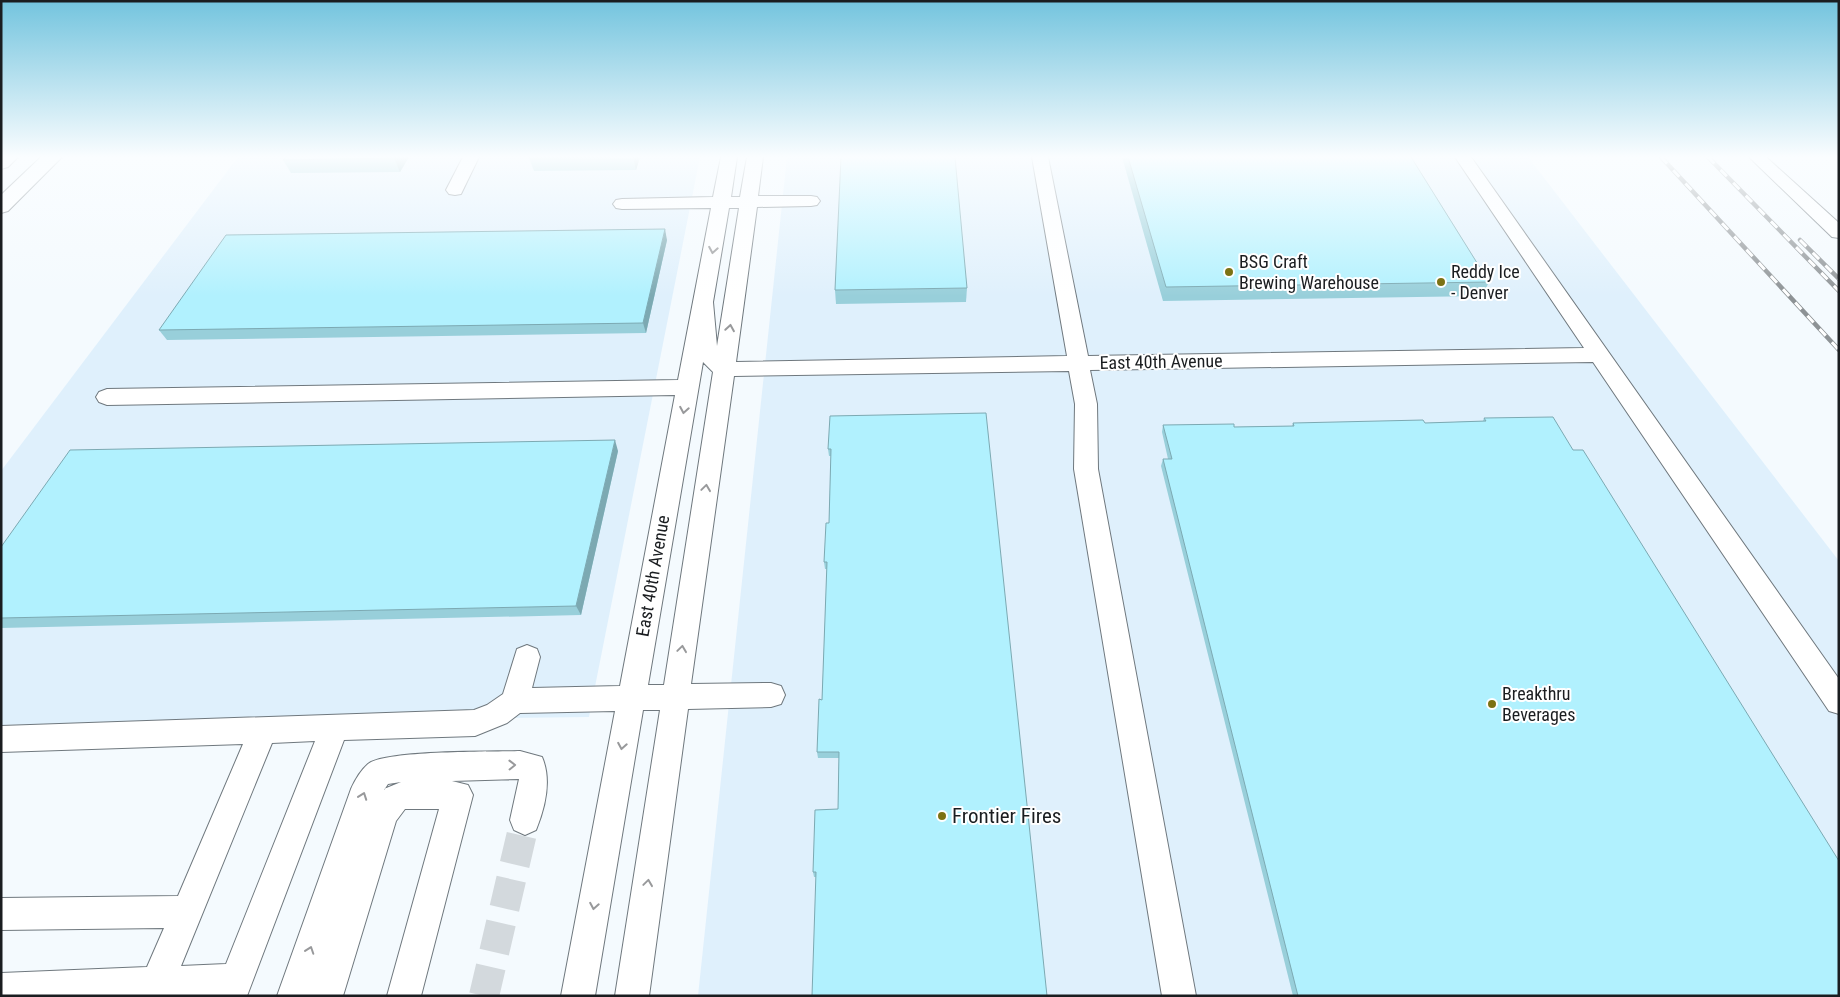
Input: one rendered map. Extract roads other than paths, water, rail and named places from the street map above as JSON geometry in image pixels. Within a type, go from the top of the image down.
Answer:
[{"type":"street","points":[[622,204],[645,204]]},
{"type":"street","name":"East 40th Avenue","points":[[578,996],[721,204]]},
{"type":"street","points":[[632,996],[749,204]]},
{"type":"street","points":[[1049,204],[1080,364],[1087,412],[1086,469],[1179,996]]},
{"type":"street","points":[[1495,204],[1839,702]]},
{"type":"street","points":[[1808,204],[1836,229]]},
{"type":"street","points":[[704,302],[708,354],[713,363],[723,369]]},
{"type":"street","name":"East 40th Avenue","points":[[723,369],[1598,354]]},
{"type":"street","points":[[516,701],[527,657]]},
{"type":"street","points":[[1,739],[475,723],[497,714],[516,701],[771,695]]},
{"type":"street","points":[[1,990],[157,983],[233,988],[335,728]]},
{"type":"street","points":[[157,983],[263,731]]},
{"type":"street","points":[[294,996],[366,789],[379,773],[393,768],[520,765],[532,767],[534,779],[525,820]]},
{"type":"street","points":[[326,996],[383,813],[395,799],[404,795],[458,795],[404,996]]},
{"type":"street","points":[[1,914],[187,912]]},
{"type":"lane","points":[[107,397],[688,387]]},
{"type":"tunnel","points":[[484,996],[525,820]]},
{"type":"railway","points":[[1704,204],[1839,350]]},
{"type":"railway","points":[[1753,204],[1839,291]]},
{"type":"railway","points":[[1800,240],[1839,279]]},
{"type":"place","name":"BSG Craft Brewing Warehouse","points":[[1229,272]]},
{"type":"place","name":"Reddy Ice - Denver","points":[[1441,282]]},
{"type":"place","name":"Breakthru Beverages","points":[[1492,704]]},
{"type":"place","name":"Frontier Fires","points":[[942,816]]}]
